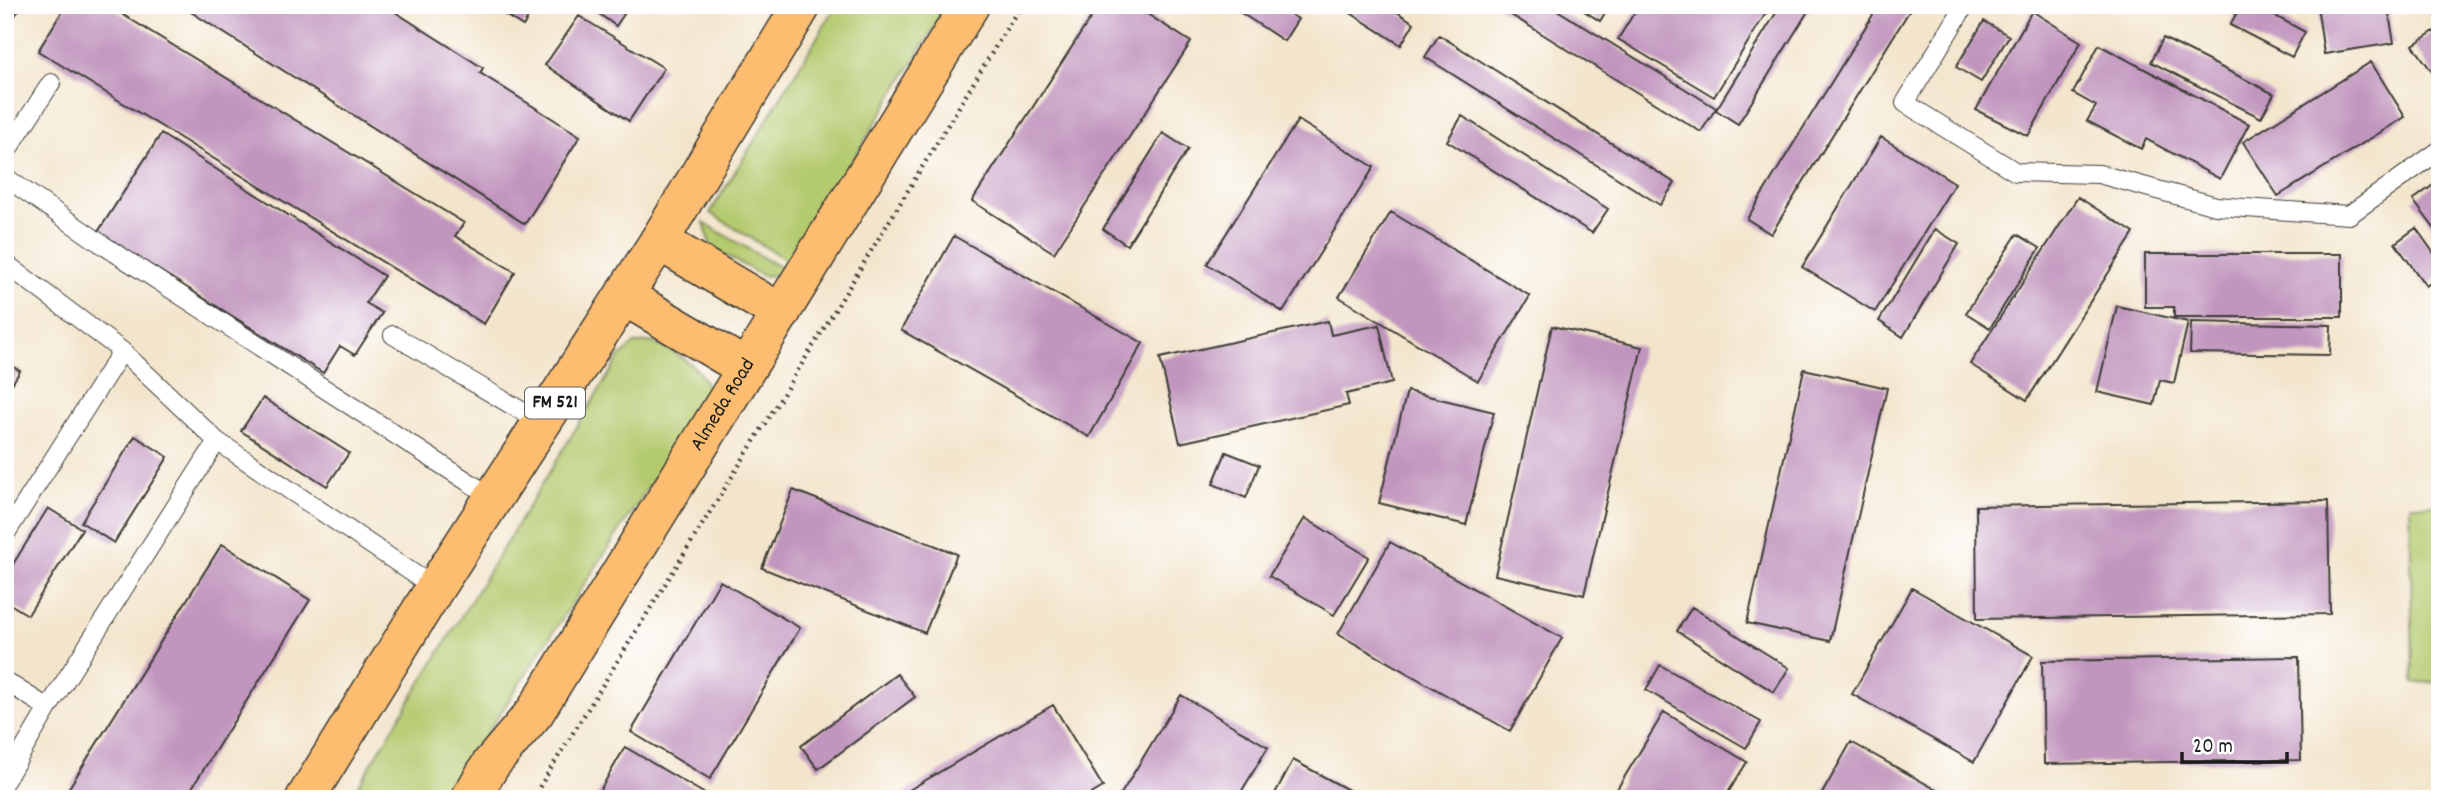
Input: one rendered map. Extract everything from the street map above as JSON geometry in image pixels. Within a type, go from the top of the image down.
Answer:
[{"type":"main road","name":"FM 521","points":[[305,799],[435,588],[659,241],[802,5]]},
{"type":"main road","name":"Almeda Road","points":[[470,799],[491,764],[535,712],[970,5]]},
{"type":"main road","points":[[659,241],[781,313]]},
{"type":"main road","points":[[624,296],[746,369]]},
{"type":"lane","points":[[1965,5],[1905,103],[2016,172],[2099,174],[2216,206],[2349,215],[2440,150]]},
{"type":"lane","points":[[5,154],[51,83]]},
{"type":"lane","points":[[5,177],[100,243],[494,498]]},
{"type":"lane","points":[[5,263],[122,351],[217,441],[435,588]]},
{"type":"lane","points":[[393,335],[541,423]]},
{"type":"lane","points":[[5,535],[122,351]]},
{"type":"lane","points":[[5,781],[48,708],[217,441]]},
{"type":"lane","points":[[5,681],[48,708]]},
{"type":"path","name":"Almeda Road","points":[[531,799],[1021,5]]},
{"type":"green space","points":[[837,5],[948,5],[790,262],[710,213]]},
{"type":"green space","points":[[704,223],[784,270],[782,274],[763,276],[711,247]]},
{"type":"green space","points":[[649,342],[677,354],[691,364],[703,378],[708,390],[707,397],[444,799],[350,799],[619,358],[634,344]]},
{"type":"green space","points":[[2410,505],[2440,505],[2440,682],[2413,683]]},
{"type":"building","points":[[5,5],[23,5],[5,28]]},
{"type":"building","points":[[66,5],[107,5],[464,223],[455,236],[515,272],[484,324],[38,51]]},
{"type":"building","points":[[180,5],[384,5],[483,68],[480,73],[580,136],[525,224]]},
{"type":"building","points":[[489,5],[536,5],[523,26]]},
{"type":"building","points":[[587,5],[630,5],[616,26]]},
{"type":"building","points":[[1099,5],[1133,5],[1191,42],[1054,253],[972,201]]},
{"type":"building","points":[[1229,5],[1276,5],[1298,19],[1284,41]]},
{"type":"building","points":[[1338,5],[1386,5],[1414,23],[1401,45]]},
{"type":"building","points":[[1495,5],[1549,5],[1716,108],[1701,132]]},
{"type":"building","points":[[1575,5],[1610,5],[1600,21]]},
{"type":"building","points":[[1639,5],[1771,5],[1714,97],[1618,39]]},
{"type":"building","points":[[1781,5],[1812,5],[1738,124],[1716,110]]},
{"type":"building","points":[[1879,5],[1913,5],[1771,234],[1747,219]]},
{"type":"building","points":[[2241,5],[2255,5],[2305,32],[2292,57],[2230,25]]},
{"type":"building","points":[[2317,5],[2369,5],[2370,11],[2388,8],[2394,43],[2324,54]]},
{"type":"building","points":[[2440,5],[2440,21],[2430,8]]},
{"type":"building","points":[[2032,11],[2081,42],[2028,136],[1976,110]]},
{"type":"building","points":[[579,16],[664,68],[629,121],[545,65]]},
{"type":"building","points":[[1984,21],[2009,36],[1981,82],[1956,67]]},
{"type":"building","points":[[2434,31],[2440,39],[2440,77],[2437,79],[2413,45]]},
{"type":"building","points":[[1439,35],[1675,183],[1660,205],[1425,57]]},
{"type":"building","points":[[2163,38],[2274,94],[2261,118],[2151,62]]},
{"type":"building","points":[[2099,45],[2249,124],[2220,179],[2146,139],[2141,149],[2087,121],[2096,106],[2073,93]]},
{"type":"building","points":[[2371,62],[2405,117],[2278,196],[2243,142]]},
{"type":"building","points":[[1462,116],[1608,209],[1592,233],[1447,141]]},
{"type":"building","points":[[1298,120],[1374,167],[1283,312],[1207,264]]},
{"type":"building","points":[[1163,133],[1188,149],[1127,245],[1103,229]]},
{"type":"building","points":[[161,134],[384,276],[366,303],[382,313],[355,355],[340,346],[323,373],[98,232]]},
{"type":"building","points":[[1881,137],[1955,183],[1875,312],[1802,267]]},
{"type":"building","points":[[2440,180],[2440,236],[2413,200]]},
{"type":"building","points":[[2078,197],[2134,233],[2027,400],[1970,364]]},
{"type":"building","points":[[1391,212],[1530,296],[1478,381],[1339,297]]},
{"type":"building","points":[[2416,228],[2440,262],[2440,276],[2426,286],[2395,243]]},
{"type":"building","points":[[1935,229],[1959,244],[1903,337],[1879,321]]},
{"type":"building","points":[[2017,234],[2040,248],[1990,328],[1966,313]]},
{"type":"building","points":[[954,236],[1143,343],[1089,437],[901,330]]},
{"type":"building","points":[[2145,254],[2342,254],[2342,317],[2174,317],[2174,307],[2145,307]]},
{"type":"building","points":[[2117,306],[2188,322],[2174,383],[2160,380],[2154,405],[2097,392]]},
{"type":"building","points":[[1328,321],[1331,335],[1379,325],[1392,383],[1346,394],[1349,405],[1180,443],[1160,358]]},
{"type":"building","points":[[2191,322],[2331,325],[2330,355],[2190,353]]},
{"type":"building","points":[[1552,326],[1642,347],[1584,595],[1495,575]]},
{"type":"building","points":[[5,362],[20,371],[5,395]]},
{"type":"building","points":[[1804,369],[1887,388],[1830,641],[1747,623]]},
{"type":"building","points":[[1407,391],[1494,412],[1466,525],[1379,503]]},
{"type":"building","points":[[263,398],[349,453],[327,486],[241,431]]},
{"type":"building","points":[[135,436],[168,457],[114,543],[81,522]]},
{"type":"building","points":[[1226,452],[1259,465],[1246,498],[1213,484]]},
{"type":"building","points":[[793,490],[957,554],[925,633],[762,568]]},
{"type":"building","points":[[2328,501],[2330,614],[1977,619],[1976,506]]},
{"type":"building","points":[[48,508],[82,529],[28,615],[5,601],[5,577]]},
{"type":"building","points":[[1305,518],[1369,557],[1334,615],[1269,576]]},
{"type":"building","points":[[1390,542],[1562,638],[1510,731],[1338,634]]},
{"type":"building","points":[[222,544],[310,600],[185,799],[62,799]]},
{"type":"building","points":[[720,581],[800,628],[710,779],[631,732]]},
{"type":"building","points":[[1912,588],[2033,656],[1974,762],[1852,694]]},
{"type":"building","points":[[1692,607],[1789,668],[1774,692],[1677,631]]},
{"type":"building","points":[[2299,657],[2301,760],[2044,764],[2042,661]]},
{"type":"building","points":[[1660,665],[1761,722],[1746,748],[1646,690]]},
{"type":"building","points":[[897,674],[915,697],[818,769],[801,746]]},
{"type":"building","points":[[1181,695],[1268,747],[1237,799],[1118,799]]},
{"type":"building","points":[[1053,705],[1103,787],[1083,799],[908,799],[904,793]]},
{"type":"building","points":[[1664,712],[1747,762],[1724,799],[1611,799]]},
{"type":"building","points":[[1851,742],[1953,799],[1819,799]]},
{"type":"building","points":[[625,747],[705,794],[702,799],[595,799]]},
{"type":"building","points":[[1293,760],[1365,799],[1272,799]]}]
